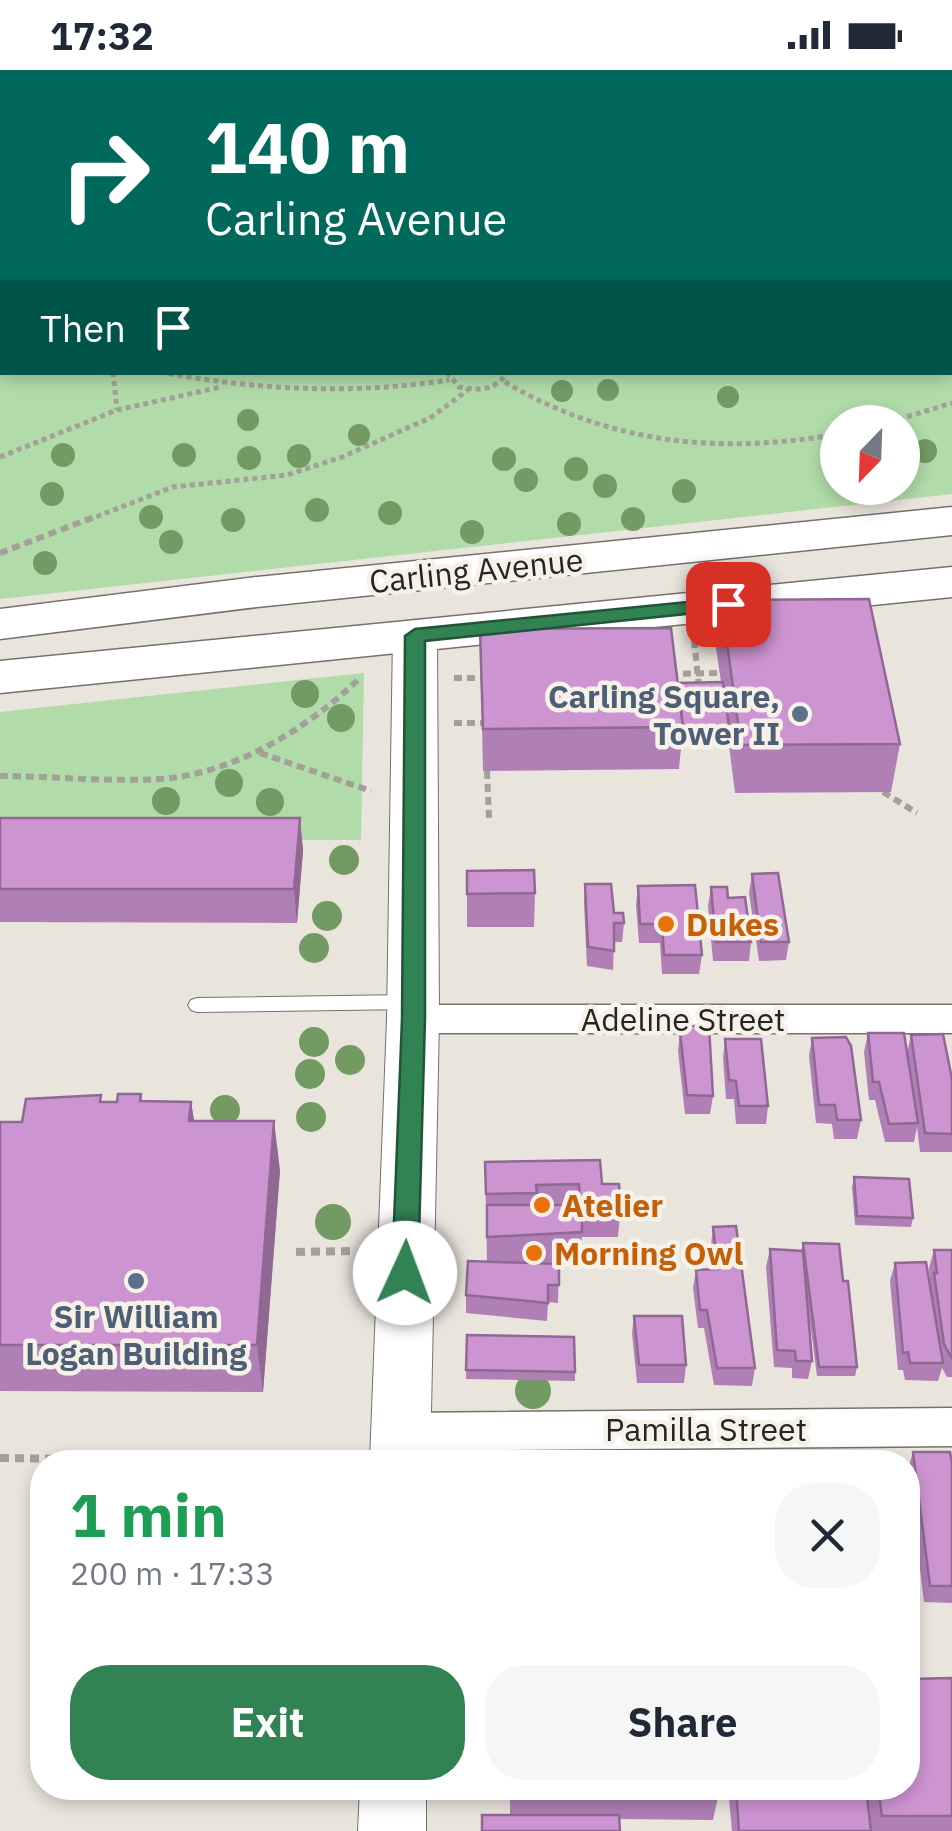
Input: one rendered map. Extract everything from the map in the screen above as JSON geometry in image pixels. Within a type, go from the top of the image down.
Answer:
[{"type":"main road","name":"Carling Avenue","points":[[0,624],[276,590],[952,521]]},
{"type":"main road","name":"Carling Avenue","points":[[0,677],[952,582]]},
{"type":"street","points":[[400,1447],[413,1010],[415,636]]},
{"type":"street","name":"Adeline Street","points":[[413,1010],[952,1018]]},
{"type":"street","name":"Pamilla Street","points":[[400,1447],[952,1427]]},
{"type":"street","points":[[392,1831],[393,1800]]},
{"type":"lane","points":[[197,1005],[413,1010]]},
{"type":"path","points":[[113,375],[117,410]]},
{"type":"path","points":[[174,375],[227,386],[336,392],[398,390],[448,376],[468,390],[489,390],[505,382],[507,375]]},
{"type":"path","points":[[505,382],[557,412],[648,437],[767,444],[820,437]]},
{"type":"path","points":[[0,456],[117,410],[227,386]]},
{"type":"path","points":[[0,553],[173,487],[287,476],[342,457],[430,418],[468,390]]},
{"type":"path","points":[[920,413],[952,404]]},
{"type":"path","points":[[692,629],[700,692]]},
{"type":"path","points":[[0,776],[178,776],[259,752],[330,707],[370,668]]},
{"type":"path","points":[[668,674],[720,672]]},
{"type":"path","points":[[454,678],[487,678]]},
{"type":"path","points":[[454,723],[487,723]]},
{"type":"path","points":[[259,752],[372,791]]},
{"type":"path","points":[[487,771],[489,818]]},
{"type":"path","points":[[882,792],[916,813]]},
{"type":"path","points":[[296,1252],[352,1251]]},
{"type":"path","points":[[0,1458],[30,1458]]},
{"type":"green space","points":[[0,375],[952,375],[952,494],[920,498],[920,405],[820,405],[820,505],[852,505],[0,599]]},
{"type":"green space","points":[[364,673],[361,840],[0,840],[0,712]]},
{"type":"building","points":[[869,599],[900,744],[741,745],[721,600]]},
{"type":"building","points":[[671,628],[683,727],[483,729],[480,629]]},
{"type":"building","points":[[723,682],[729,727],[683,727],[678,683]]},
{"type":"building","points":[[0,818],[300,818],[294,889],[0,889]]},
{"type":"building","points":[[534,870],[535,893],[467,894],[467,871]]},
{"type":"building","points":[[778,873],[789,942],[761,942],[752,874]]},
{"type":"building","points":[[585,884],[611,884],[614,913],[623,913],[624,923],[614,923],[614,951],[588,947]]},
{"type":"building","name":"Dukes","points":[[695,885],[702,955],[664,955],[662,924],[640,924],[638,886]]},
{"type":"building","points":[[711,887],[727,887],[728,898],[745,897],[751,942],[716,942]]},
{"type":"building","points":[[683,1026],[709,1026],[713,1096],[687,1095],[680,1032]]},
{"type":"building","points":[[868,1033],[904,1033],[918,1123],[889,1124],[879,1082],[873,1082]]},
{"type":"building","points":[[943,1034],[952,1079],[952,1134],[925,1133],[911,1035]]},
{"type":"building","points":[[846,1037],[851,1046],[861,1120],[837,1120],[835,1105],[819,1105],[812,1038]]},
{"type":"building","points":[[725,1039],[761,1039],[768,1106],[739,1106],[736,1081],[729,1080]]},
{"type":"building","name":"Sir William Logan Building","points":[[118,1094],[141,1094],[140,1101],[191,1102],[189,1121],[274,1121],[257,1345],[0,1345],[0,1122],[22,1122],[26,1099],[101,1095],[100,1102],[117,1102]]},
{"type":"building","points":[[600,1160],[602,1184],[619,1184],[621,1205],[580,1206],[579,1184],[536,1185],[537,1193],[486,1194],[485,1162]]},
{"type":"building","points":[[854,1177],[909,1179],[913,1218],[857,1216]]},
{"type":"building","points":[[487,1205],[565,1205],[565,1210],[582,1210],[582,1232],[487,1237]]},
{"type":"building","points":[[736,1226],[755,1368],[717,1368],[707,1310],[700,1310],[696,1270],[718,1269],[713,1227]]},
{"type":"building","points":[[803,1243],[839,1244],[843,1281],[848,1281],[857,1367],[819,1367]]},
{"type":"building","points":[[770,1249],[803,1251],[812,1361],[796,1361],[795,1351],[777,1350]]},
{"type":"building","points":[[934,1250],[952,1250],[952,1359],[944,1344]]},
{"type":"building","points":[[468,1261],[559,1264],[559,1285],[548,1285],[548,1303],[466,1295]]},
{"type":"building","points":[[926,1262],[943,1363],[910,1363],[908,1352],[903,1353],[895,1263]]},
{"type":"building","points":[[634,1316],[682,1316],[686,1365],[639,1365]]},
{"type":"building","points":[[467,1335],[574,1337],[575,1372],[466,1370]]},
{"type":"building","points":[[920,1452],[950,1452],[952,1586],[930,1586],[920,1507]]},
{"type":"building","points":[[952,1678],[952,1816],[882,1816],[880,1800],[920,1800],[920,1679]]},
{"type":"building","points":[[737,1800],[867,1800],[871,1831],[739,1831]]},
{"type":"building","points":[[482,1815],[619,1815],[620,1831],[482,1831]]},
{"type":"place","name":"Carling Square, Tower II","points":[[800,714]]},
{"type":"place","name":"Dukes","points":[[666,924]]},
{"type":"place","name":"Atelier","points":[[542,1205]]},
{"type":"place","name":"Morning Owl","points":[[534,1253]]},
{"type":"place","name":"Sir William Logan Building","points":[[136,1281]]},
{"type":"route","points":[[405,1273],[413,1019],[415,636],[728,604]]}]
